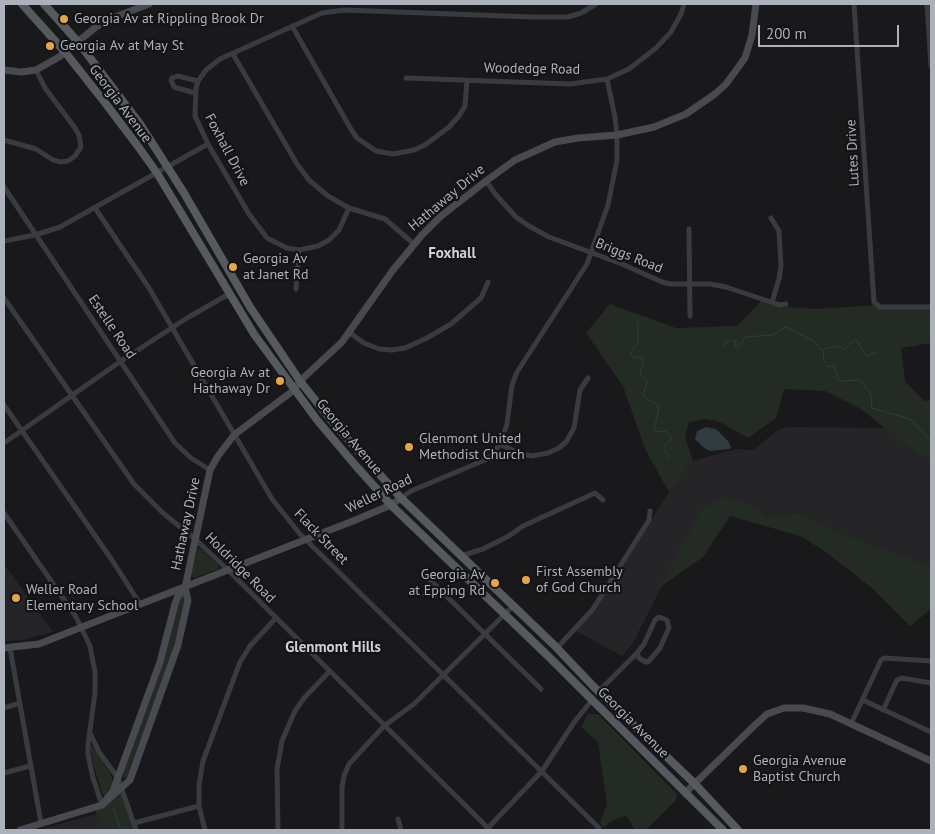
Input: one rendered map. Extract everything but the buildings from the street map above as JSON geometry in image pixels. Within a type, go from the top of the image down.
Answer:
[{"type":"main road","name":"Georgia Avenue","points":[[22,4],[65,52],[106,104],[156,173],[254,334],[294,390],[356,466],[391,505],[723,830]]},
{"type":"main road","name":"Georgia Avenue","points":[[44,4],[78,42],[140,124],[168,167],[250,307],[300,381],[340,431],[401,498],[557,648],[694,783],[738,830]]},
{"type":"street","points":[[4,70],[21,72],[36,70],[50,63],[110,18],[150,4]]},
{"type":"street","name":"Foxhall Drive","points":[[299,250],[274,242],[261,231],[208,144],[195,116],[195,93],[198,81],[212,64],[322,13],[344,10],[568,17],[596,4]]},
{"type":"street","name":"Woodedge Road","points":[[406,78],[570,84],[607,78],[629,69],[656,48],[671,32],[684,4]]},
{"type":"street","name":"Hathaway Drive","points":[[102,805],[130,780],[178,645],[188,600],[185,588],[210,470],[234,435],[294,390],[300,381],[350,333],[414,244],[441,216],[515,160],[555,142],[646,130],[674,120],[701,105],[726,84],[736,71],[749,47],[755,22],[756,4]]},
{"type":"street","name":"Lutes Drive","points":[[854,4],[874,302],[880,306],[888,307],[931,307]]},
{"type":"street","points":[[927,4],[930,15],[931,66]]},
{"type":"street","points":[[292,26],[352,131],[362,142],[376,151],[393,154],[414,150],[425,145],[449,127],[465,106],[467,80]]},
{"type":"street","points":[[233,54],[296,164],[309,180],[328,196],[349,208],[385,219],[414,244]]},
{"type":"street","points":[[4,140],[36,148],[53,160],[61,162],[74,156],[81,147],[75,128],[45,88],[36,70]]},
{"type":"street","points":[[195,93],[174,87],[171,80],[178,76],[198,81]]},
{"type":"street","name":"Weller Road","points":[[7,648],[39,644],[185,588],[391,505],[411,491],[485,460],[492,455],[500,444],[507,424],[511,391],[517,372],[580,276],[591,253],[613,187],[617,160],[617,135],[607,78]]},
{"type":"street","points":[[4,241],[35,235],[60,227],[208,144]]},
{"type":"street","name":"Briggs Road","points":[[486,181],[507,208],[529,226],[549,237],[622,264],[662,282],[670,284],[710,284],[726,287],[780,305],[786,304]]},
{"type":"street","name":"Estelle Road","points":[[4,187],[175,443],[191,458],[210,470]]},
{"type":"street","name":"Flack Street","points":[[95,208],[149,288],[272,499],[306,539],[599,828]]},
{"type":"street","points":[[296,289],[299,250],[318,246],[329,240],[339,230],[349,208]]},
{"type":"street","points":[[771,218],[779,231],[781,266],[772,302]]},
{"type":"street","points":[[689,230],[690,316]]},
{"type":"street","points":[[350,333],[364,343],[379,349],[405,348],[452,324],[481,298],[488,282]]},
{"type":"street","points":[[4,442],[121,361],[229,294]]},
{"type":"street","name":"Holdridge Road","points":[[4,298],[134,484],[163,513],[195,539],[228,570],[488,830]]},
{"type":"street","points":[[500,444],[520,454],[532,456],[548,453],[559,448],[566,442],[574,428],[580,390],[588,378]]},
{"type":"street","points":[[4,405],[140,604]]},
{"type":"street","points":[[461,556],[483,549],[509,536],[523,526],[595,493],[603,500]]},
{"type":"street","points":[[557,648],[594,609],[649,520],[650,511]]},
{"type":"street","points":[[4,513],[82,627],[90,646],[95,672],[95,694],[88,754],[93,778],[102,805],[20,830]]},
{"type":"street","points":[[429,579],[540,689]]},
{"type":"street","name":"Hathaway Drive","points":[[102,805],[113,791],[118,778],[162,654],[175,604],[178,596],[185,588]]},
{"type":"street","points":[[342,830],[341,800],[344,776],[355,756],[384,726],[414,704],[444,676],[513,606]]},
{"type":"street","points":[[599,691],[637,653],[644,644],[656,620],[659,617],[667,620],[669,628],[660,648],[648,662],[639,658],[637,653]]},
{"type":"street","points":[[205,830],[199,806],[199,785],[203,761],[240,662],[250,646],[275,619]]},
{"type":"street","points":[[7,648],[20,703],[41,823]]},
{"type":"street","points":[[851,724],[881,660],[884,658],[931,661]]},
{"type":"street","points":[[278,830],[277,769],[282,741],[295,711],[304,698],[329,672]]},
{"type":"street","points":[[883,710],[897,680],[902,678],[931,683]]},
{"type":"street","points":[[488,830],[542,771],[575,721],[592,700]]},
{"type":"street","points":[[863,700],[931,732]]},
{"type":"street","points":[[4,708],[20,703]]},
{"type":"street","points":[[685,793],[756,724],[767,714],[776,710],[792,708],[817,710],[830,714],[931,761]]},
{"type":"street","points":[[90,733],[100,752],[118,778],[136,830]]},
{"type":"street","points":[[4,773],[30,766]]},
{"type":"street","points":[[134,823],[199,806]]},
{"type":"street","points":[[398,819],[401,830]]},
{"type":"shaded area","points":[[762,300],[787,307],[815,309],[876,305],[931,307],[931,343],[901,348],[905,381],[924,401],[931,400],[931,460],[919,455],[861,409],[825,391],[784,389],[776,418],[748,438],[720,422],[706,419],[689,422],[685,437],[693,461],[669,492],[645,449],[623,386],[586,333],[610,304],[676,328],[737,326]]},
{"type":"shaded area","points":[[706,427],[716,429],[728,441],[730,449],[710,451],[703,447],[695,439],[697,431]]},
{"type":"shaded area","points":[[790,427],[886,428],[919,455],[931,460],[931,566],[839,532],[798,512],[769,517],[752,506],[701,509],[633,643],[622,656],[576,631],[598,605],[669,492],[693,461],[736,449],[753,450],[779,429]]},
{"type":"shaded area","points":[[724,497],[752,506],[769,517],[798,512],[839,532],[931,566],[931,609],[910,626],[873,589],[826,552],[800,536],[730,516],[703,557],[660,587],[701,509]]},
{"type":"shaded area","points":[[198,549],[201,549],[218,565],[218,569],[194,578],[191,575]]},
{"type":"shaded area","name":"Weller Road Elementary School","points":[[4,564],[53,632],[22,640],[4,641]]},
{"type":"shaded area","points":[[186,596],[171,659],[129,777],[124,778],[122,775],[180,597]]},
{"type":"shaded area","points":[[588,714],[598,714],[677,794],[676,800],[646,830],[635,830],[628,818],[624,816],[610,822],[604,828],[600,822],[607,805],[598,742],[581,727]]},
{"type":"shaded area","points":[[92,745],[110,773],[113,782],[105,796],[102,794],[92,759],[90,749]]},
{"type":"shaded area","points":[[118,778],[136,830],[103,830],[94,807],[102,805]]},
{"type":"shaded area","points":[[100,813],[120,830],[38,830],[86,817]]},
{"type":"waterway","points":[[638,322],[638,342],[631,352],[633,357],[642,357],[643,362],[640,374],[647,381],[643,396],[659,406],[654,432],[666,431],[672,438],[663,448],[670,459]]},
{"type":"waterway","points":[[722,347],[727,341],[736,341],[735,346],[740,346],[745,337],[773,335],[786,327],[815,342],[821,350],[837,346],[844,349],[856,339],[866,356],[878,352]]},
{"type":"waterway","points":[[823,350],[824,361],[828,367],[834,365],[839,381],[860,380],[871,394],[872,408],[910,419],[931,441]]},
{"type":"waterway","points":[[113,808],[121,830]]},
{"type":"place","name":"Georgia Av at Rippling Brook Dr","points":[[64,19]]},
{"type":"place","name":"Georgia Av at May St","points":[[50,46]]},
{"type":"place","name":"Georgia Av at Janet Rd","points":[[233,267]]},
{"type":"place","name":"Georgia Av at Hathaway Dr","points":[[280,381]]},
{"type":"place","name":"Glenmont United Methodist Church","points":[[409,447]]},
{"type":"place","name":"First Assembly of God Church","points":[[526,580]]},
{"type":"place","name":"Georgia Av at Epping Rd","points":[[495,583]]},
{"type":"place","name":"Weller Road Elementary School","points":[[16,598]]},
{"type":"place","name":"Georgia Avenue Baptist Church","points":[[743,769]]},
{"type":"district","name":"Foxhall","points":[[452,254]]},
{"type":"district","name":"Glenmont Hills","points":[[333,648]]}]
